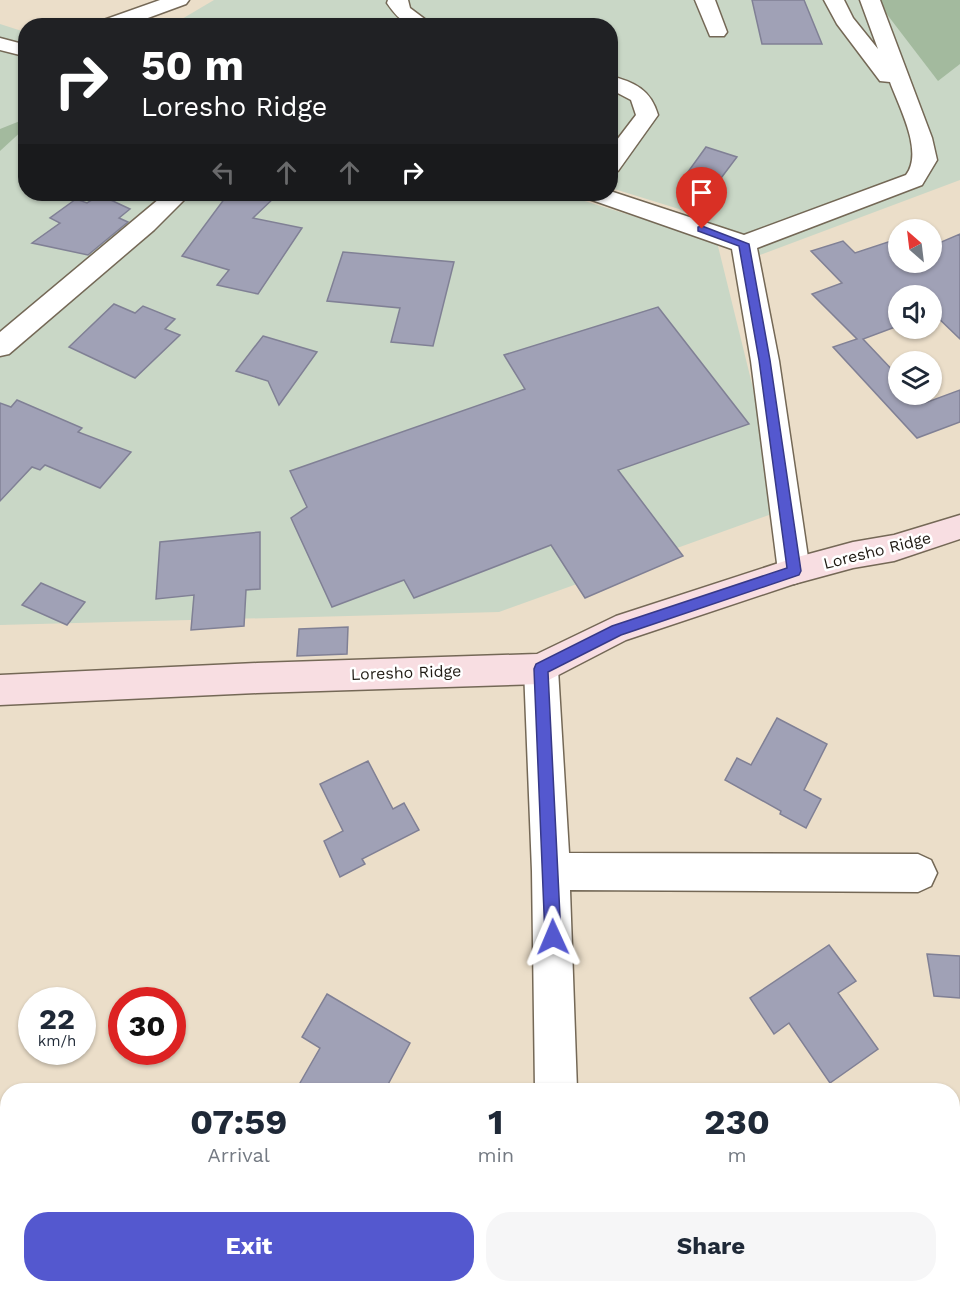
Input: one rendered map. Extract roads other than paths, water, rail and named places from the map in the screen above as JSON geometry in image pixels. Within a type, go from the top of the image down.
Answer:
[{"type":"street","points":[[143,18],[179,0]]},
{"type":"street","points":[[399,0],[397,3],[403,12],[412,18]]},
{"type":"street","points":[[705,0],[717,32]]},
{"type":"street","points":[[834,0],[844,20],[908,101]]},
{"type":"street","points":[[618,201],[744,244],[914,180],[924,168],[927,157],[870,0]]},
{"type":"street","points":[[0,44],[18,48]]},
{"type":"street","points":[[618,85],[631,89],[643,98],[647,115],[618,155]]},
{"type":"street","points":[[0,346],[171,201]]},
{"type":"street","points":[[744,244],[765,360],[794,571]]},
{"type":"street","name":"Loresho Ridge","points":[[0,690],[257,678],[541,669],[616,630],[794,571],[853,555],[894,548],[960,527]]},
{"type":"street","points":[[541,669],[551,871],[556,1083]]},
{"type":"street","points":[[551,871],[918,873]]}]
